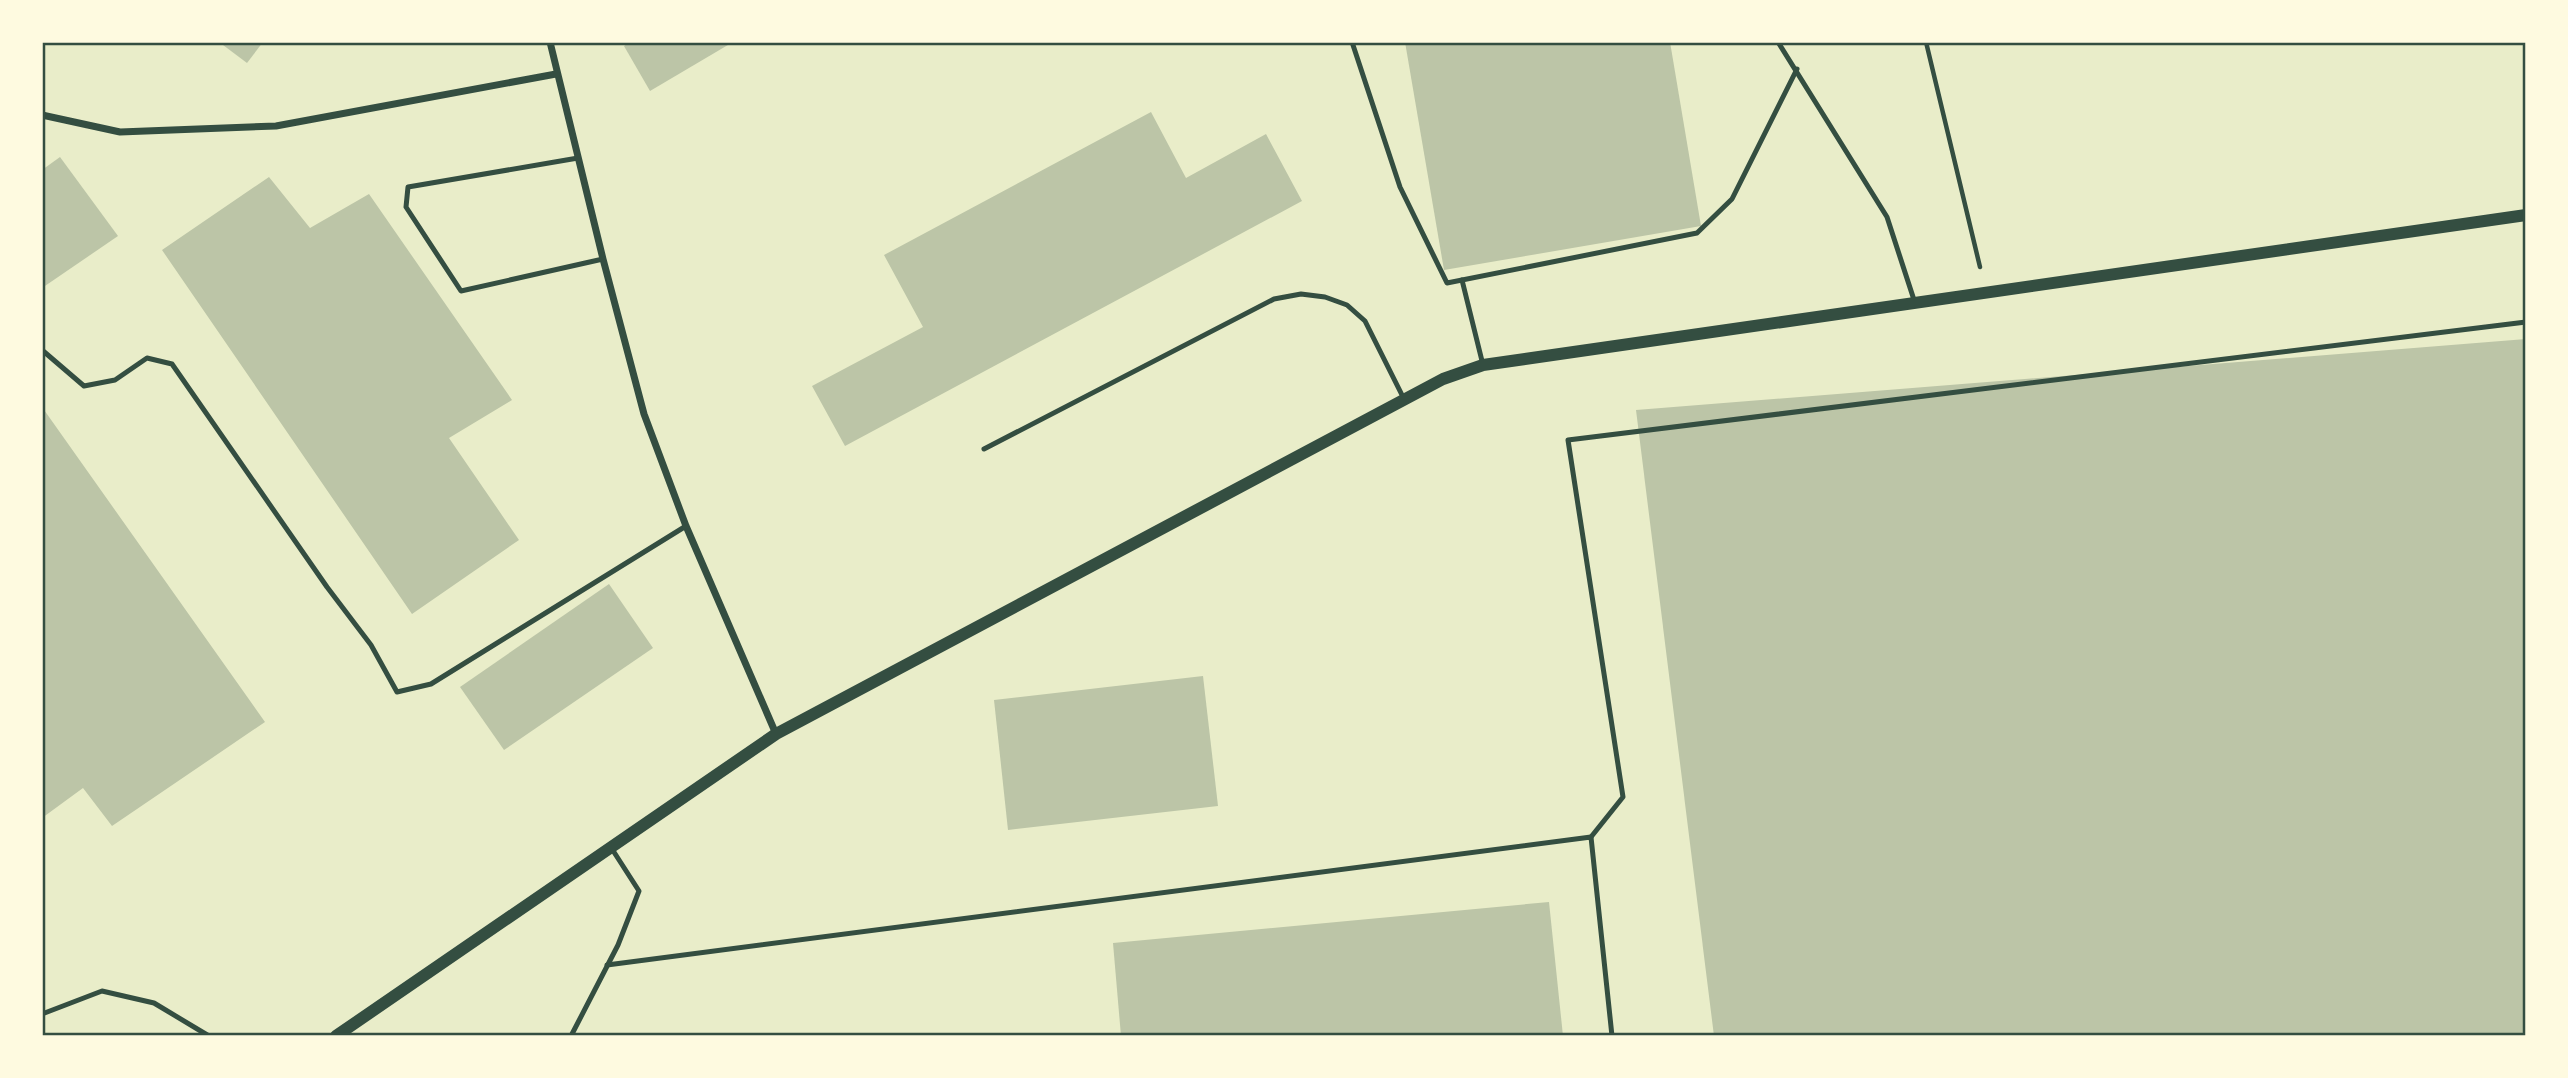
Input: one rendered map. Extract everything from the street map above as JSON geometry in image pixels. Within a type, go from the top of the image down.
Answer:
[{"type":"street","points":[[550,42],[644,414],[686,526],[776,734]]},
{"type":"street","points":[[42,115],[120,132],[276,126],[556,74]]},
{"type":"street","points":[[336,1036],[776,734],[1443,379],[1483,365],[2526,215]]},
{"type":"lane","points":[[1352,42],[1400,187],[1447,283],[1697,233],[1732,199],[1797,69]]},
{"type":"lane","points":[[1778,42],[1887,217],[1915,303]]},
{"type":"lane","points":[[578,158],[408,187],[405,207],[461,291],[603,259]]},
{"type":"lane","points":[[1462,280],[1483,365]]},
{"type":"lane","points":[[984,449],[1275,299],[1301,294],[1325,297],[1347,305],[1365,321],[1404,399]]},
{"type":"lane","points":[[607,965],[1591,837],[1623,797],[1568,440],[2526,322]]},
{"type":"lane","points":[[42,350],[83,386],[115,380],[147,358],[172,365],[319,576],[371,645],[397,692],[430,684],[686,526]]},
{"type":"lane","points":[[1591,837],[1612,1036]]},
{"type":"lane","points":[[571,1036],[607,965],[639,891],[611,847]]},
{"type":"lane","points":[[42,1014],[102,990],[154,1003],[209,1036]]},
{"type":"path","points":[[1926,42],[1986,292]]},
{"type":"building","points":[[219,42],[263,42],[247,63]]},
{"type":"building","points":[[630,42],[733,42],[650,91],[624,46]]},
{"type":"building","points":[[1405,42],[1670,42],[1701,226],[1444,270]]},
{"type":"building","points":[[1151,112],[1186,178],[1266,134],[1302,201],[845,446],[812,386],[923,327],[884,255]]},
{"type":"building","points":[[60,157],[118,236],[42,288],[42,170]]},
{"type":"building","points":[[269,177],[310,228],[369,194],[512,400],[449,438],[519,540],[412,614],[162,250]]},
{"type":"building","points":[[2526,339],[2526,1036],[1714,1036],[1636,410]]},
{"type":"building","points":[[42,407],[265,722],[112,826],[83,788],[42,818]]},
{"type":"building","points":[[609,584],[653,648],[504,750],[460,687]]},
{"type":"building","points":[[1203,676],[1218,806],[1008,830],[994,700]]},
{"type":"building","points":[[1549,902],[1563,1036],[1121,1036],[1113,943]]}]
